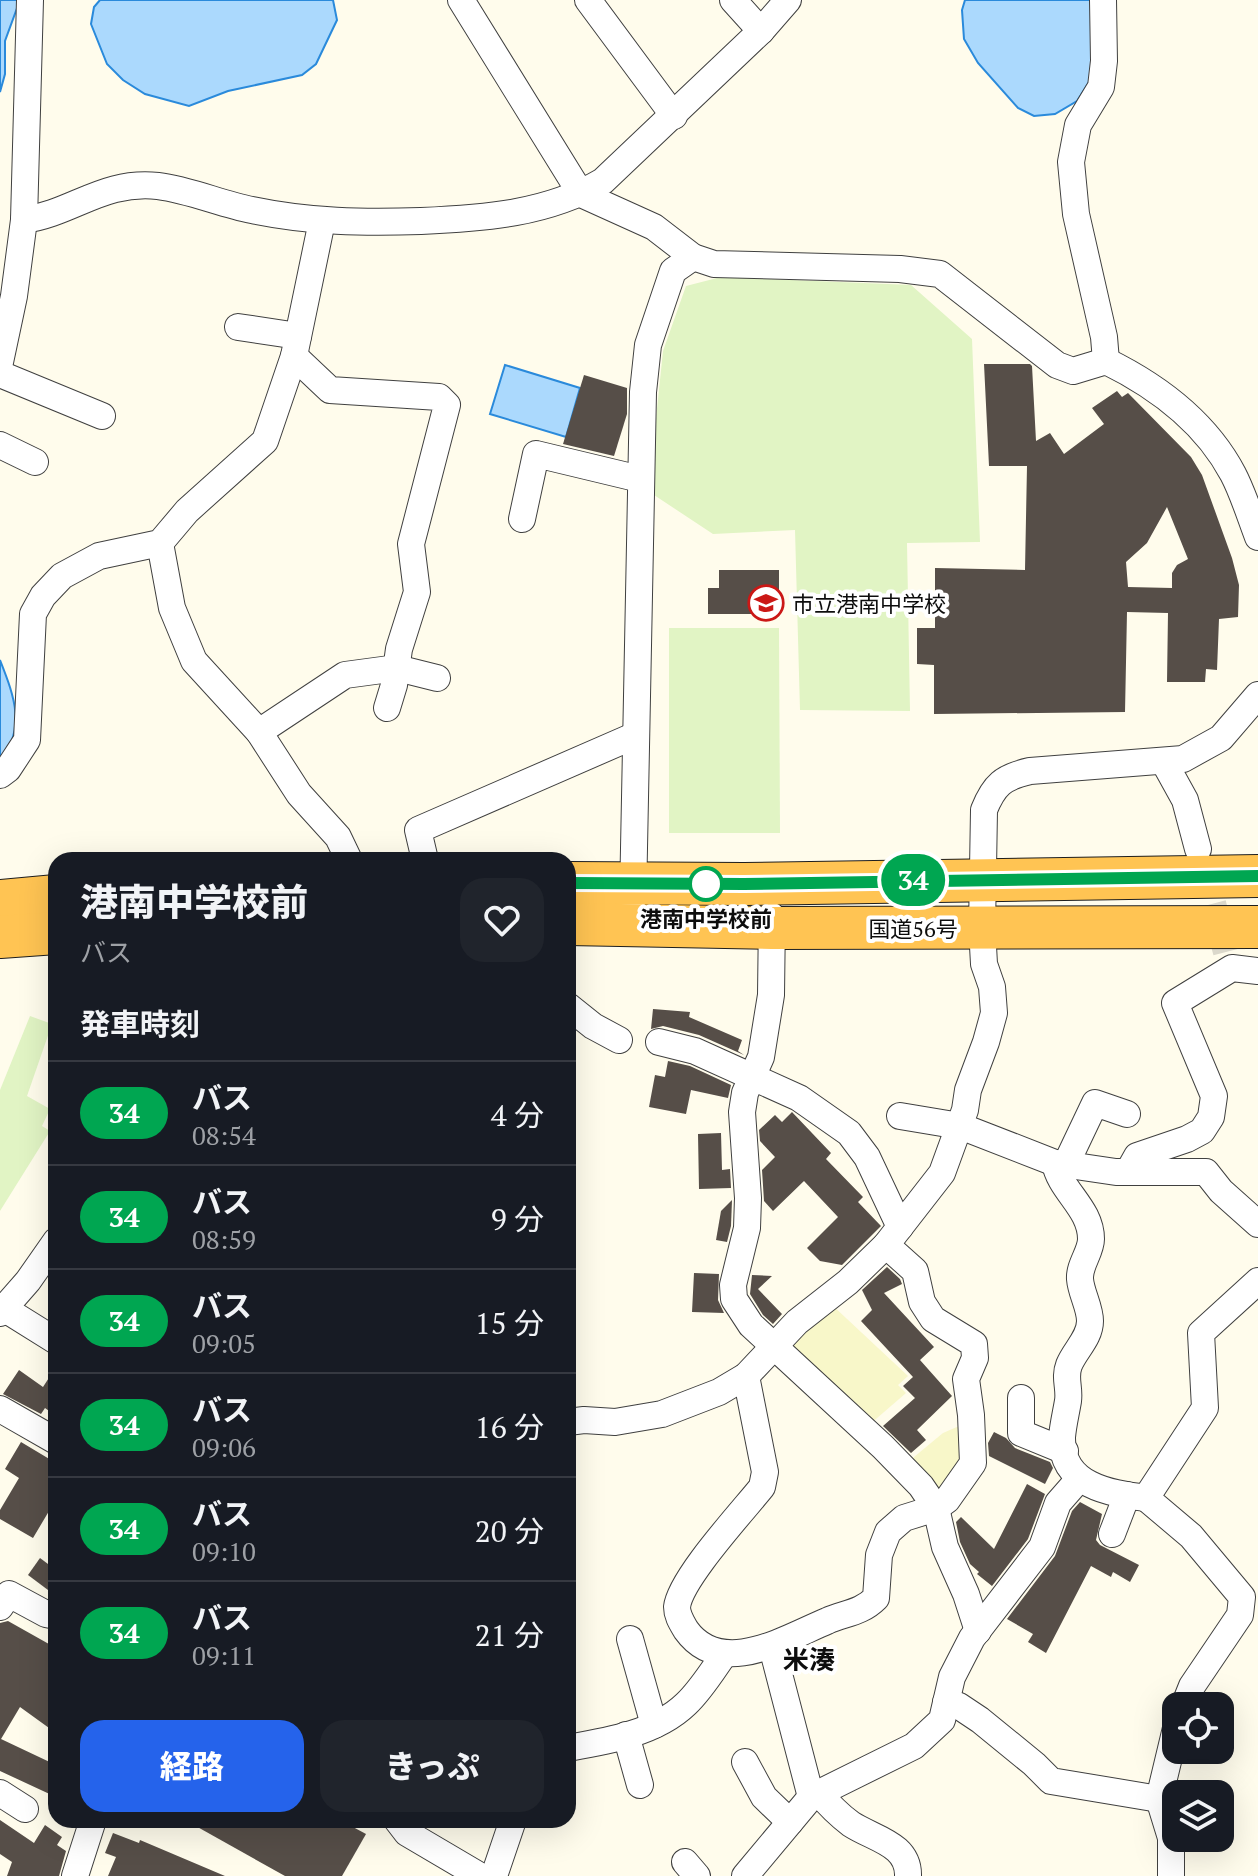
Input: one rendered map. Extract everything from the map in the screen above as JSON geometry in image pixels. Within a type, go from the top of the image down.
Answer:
[{"type":"highway","points":[[576,883],[1258,876]]},
{"type":"highway","points":[[0,901],[48,897]]},
{"type":"highway","name":"国道56号","points":[[576,924],[982,928],[1244,954]]},
{"type":"highway","points":[[0,937],[48,934]]},
{"type":"street","points":[[0,362],[14,296],[24,220],[12,141],[30,0]]},
{"type":"street","points":[[588,0],[674,116]]},
{"type":"street","points":[[733,0],[761,31]]},
{"type":"street","points":[[24,220],[44,217],[89,196],[111,190],[158,186],[250,210],[322,221],[363,223],[476,218],[540,207],[581,194],[603,181],[761,31],[788,0]]},
{"type":"street","points":[[1103,0],[1104,61],[1101,87],[1078,125],[1071,162],[1076,214],[1104,337],[1106,361]]},
{"type":"street","points":[[469,3],[581,194],[654,227],[693,257],[714,264],[900,269],[940,274],[1057,365],[1073,371],[1106,361],[1135,377],[1202,427],[1234,476],[1258,537]]},
{"type":"street","points":[[0,775],[8,769],[27,740],[33,614],[43,596],[62,576],[99,556],[160,543],[187,511],[265,441],[296,346],[322,221]]},
{"type":"street","points":[[633,926],[643,392],[648,345],[673,271],[693,257]]},
{"type":"street","points":[[238,327],[296,346],[330,390],[439,397],[447,405],[411,544],[417,592],[399,649],[387,708]]},
{"type":"street","points":[[0,374],[102,416]]},
{"type":"street","points":[[0,445],[35,462]]},
{"type":"street","points":[[522,519],[536,454],[640,479]]},
{"type":"street","points":[[160,543],[172,608],[194,661],[259,732],[299,794],[338,837],[345,852]]},
{"type":"street","points":[[259,732],[345,675],[397,668],[437,678]]},
{"type":"street","points":[[576,1421],[615,1422],[662,1414],[719,1392],[746,1376],[797,1322],[848,1282],[893,1236],[942,1173],[960,1126],[968,1090],[994,1013],[992,987],[984,964],[982,928],[984,810],[991,792],[1010,775],[1030,771],[1183,759],[1221,738],[1258,695]]},
{"type":"street","points":[[423,852],[418,830],[636,735]]},
{"type":"street","points":[[1164,762],[1185,800],[1198,849]]},
{"type":"street","points":[[773,883],[771,995],[761,1057],[745,1093],[742,1112],[747,1228],[733,1285],[734,1299],[751,1325],[921,1486],[936,1508],[945,1547],[978,1631]]},
{"type":"street","points":[[1128,1172],[1137,1156],[1187,1139],[1202,1131],[1211,1117],[1214,1096],[1175,1003],[1244,954]]},
{"type":"street","points":[[576,1012],[619,1040]]},
{"type":"street","points":[[659,1042],[695,1051],[753,1075],[799,1098],[849,1133],[867,1157],[893,1236],[915,1271],[922,1302],[933,1319],[974,1344],[975,1358],[966,1379],[973,1463],[947,1500],[936,1508],[904,1518],[888,1532],[879,1555],[876,1598],[865,1609],[830,1620],[772,1647],[725,1653],[704,1646],[691,1636],[680,1621],[677,1609],[692,1576],[762,1487],[765,1472],[746,1376]]},
{"type":"street","points":[[1127,1114],[1095,1103],[1061,1164],[1062,1185],[1075,1198],[1088,1223],[1091,1241],[1080,1278],[1090,1322],[1084,1341],[1069,1364],[1066,1383],[1069,1396],[1062,1440],[1067,1459],[1079,1479],[1110,1493],[1137,1497],[1191,1536],[1250,1594],[1240,1615],[1190,1692]]},
{"type":"street","points":[[900,1116],[960,1126],[1061,1164],[1128,1172],[1206,1172],[1221,1191],[1258,1224]]},
{"type":"street","points":[[48,1252],[28,1281],[1,1309],[48,1336]]},
{"type":"street","points":[[1112,1534],[1205,1408],[1201,1333],[1258,1281]]},
{"type":"street","points":[[1021,1398],[1021,1433],[1065,1451]]},
{"type":"street","points":[[0,1409],[48,1436]]},
{"type":"street","points":[[745,1876],[815,1795],[914,1746],[942,1720],[952,1677],[978,1631],[1042,1547],[1058,1503],[1079,1479]]},
{"type":"street","points":[[0,1607],[9,1594],[48,1614]]},
{"type":"street","points":[[630,1639],[654,1725]]},
{"type":"street","points":[[772,1647],[815,1795],[852,1824],[904,1854],[908,1876]]},
{"type":"street","points":[[576,1746],[654,1725],[686,1705],[725,1653]]},
{"type":"street","points":[[946,1702],[959,1706],[980,1720],[1051,1781],[1159,1799]]},
{"type":"street","points":[[626,1735],[640,1785]]},
{"type":"street","points":[[745,1762],[764,1797],[790,1822]]},
{"type":"street","points":[[1167,1764],[1159,1799],[1171,1838],[1171,1876]]},
{"type":"street","points":[[0,1793],[25,1809]]},
{"type":"street","points":[[75,1876],[90,1828]]},
{"type":"street","points":[[403,1828],[480,1876]]},
{"type":"street","points":[[494,1876],[510,1828]]},
{"type":"green space","points":[[721,277],[911,285],[972,339],[980,542],[907,543],[910,711],[800,710],[795,530],[713,534],[654,495],[655,428],[663,351],[686,286]]},
{"type":"green space","points":[[669,628],[779,628],[780,833],[669,833]]},
{"type":"green space","points":[[30,1016],[48,1023],[48,1036],[27,1096],[48,1108],[42,1126],[48,1130],[48,1134],[0,1211],[0,1090]]},
{"type":"green space","points":[[831,1304],[908,1376],[898,1385],[906,1393],[869,1425],[790,1351],[804,1325]]},
{"type":"green space","points":[[966,1423],[969,1461],[942,1496],[908,1462],[943,1433]]},
{"type":"water","points":[[0,0],[20,0],[5,41],[5,74],[0,92]]},
{"type":"water","points":[[100,0],[333,0],[337,20],[316,64],[302,75],[228,91],[189,106],[145,94],[123,80],[107,64],[91,24],[94,7]]},
{"type":"water","points":[[965,0],[1094,0],[1096,71],[1077,101],[1055,114],[1034,116],[1018,108],[978,63],[964,39],[962,10]]},
{"type":"water","points":[[505,365],[580,388],[566,437],[490,414]]},
{"type":"water","points":[[0,660],[13,700],[15,725],[8,750],[0,763]]},
{"type":"building","points":[[984,364],[1032,366],[1036,441],[1050,433],[1064,454],[1104,424],[1092,408],[1117,391],[1122,397],[1128,393],[1191,457],[1202,475],[1232,558],[1239,585],[1238,617],[1219,619],[1217,670],[1206,669],[1205,682],[1167,682],[1168,613],[1127,612],[1125,712],[934,714],[934,665],[917,664],[917,628],[935,628],[935,568],[1025,570],[1027,466],[989,466]],"holes":[[[1167,507],[1188,559],[1177,565],[1172,573],[1172,588],[1128,587],[1126,562],[1147,543]]]},
{"type":"building","points":[[584,375],[627,388],[627,414],[614,456],[563,444]]},
{"type":"building","points":[[719,570],[779,570],[779,614],[708,614],[708,588],[719,588]]},
{"type":"building","points":[[653,1009],[690,1012],[689,1017],[742,1040],[738,1051],[744,1055],[699,1035],[663,1026],[651,1029]]},
{"type":"building","points":[[668,1061],[690,1066],[731,1085],[728,1098],[691,1090],[686,1114],[649,1107],[655,1075],[665,1077]]},
{"type":"building","points":[[792,1112],[831,1153],[826,1159],[863,1197],[858,1202],[881,1226],[842,1265],[820,1261],[807,1248],[838,1217],[804,1181],[773,1211],[764,1201],[762,1170],[775,1157],[760,1141],[759,1130],[775,1115],[782,1122]]},
{"type":"building","points":[[721,1133],[722,1170],[730,1169],[731,1188],[699,1189],[698,1134]]},
{"type":"building","points":[[732,1200],[727,1242],[716,1240],[721,1211]]},
{"type":"building","points":[[887,1267],[902,1284],[884,1293],[934,1347],[920,1360],[952,1396],[917,1430],[926,1440],[911,1453],[883,1426],[915,1398],[903,1386],[913,1377],[861,1321],[872,1310],[862,1290]]},
{"type":"building","points":[[694,1273],[719,1274],[718,1300],[724,1313],[692,1312]]},
{"type":"building","points":[[752,1275],[772,1276],[758,1289],[782,1314],[773,1324],[763,1315],[750,1294]]},
{"type":"building","points":[[19,1370],[43,1387],[48,1379],[48,1410],[45,1408],[41,1414],[3,1394]]},
{"type":"building","points":[[994,1432],[1006,1438],[1015,1448],[1050,1462],[1053,1468],[1045,1484],[989,1456],[988,1443]]},
{"type":"building","points":[[21,1442],[48,1458],[48,1513],[33,1538],[0,1519],[0,1510],[19,1478],[5,1469]]},
{"type":"building","points":[[1027,1484],[1045,1494],[1028,1539],[992,1586],[970,1564],[960,1542],[956,1522],[961,1517],[994,1549]]},
{"type":"building","points":[[1080,1502],[1102,1514],[1096,1540],[1100,1545],[1139,1565],[1130,1582],[1113,1572],[1111,1577],[1091,1566],[1046,1653],[1028,1642],[1033,1634],[1007,1619],[1055,1556],[1072,1511]]},
{"type":"building","points":[[40,1558],[48,1564],[48,1590],[28,1575]]},
{"type":"building","points":[[8,1621],[48,1644],[48,1727],[20,1707],[1,1739],[48,1761],[48,1793],[0,1771],[0,1623]]},
{"type":"building","points":[[0,1820],[34,1843],[45,1825],[62,1837],[57,1845],[66,1851],[59,1876],[7,1876],[12,1862],[0,1854]]},
{"type":"building","points":[[199,1828],[355,1828],[366,1834],[342,1876],[285,1876]]},
{"type":"building","points":[[113,1833],[139,1843],[140,1840],[225,1876],[108,1876],[116,1857],[105,1853]]},
{"type":"tunnel","points":[[1203,866],[1226,952]]},
{"type":"bus line","name":"34","points":[[576,883],[744,884],[1258,876]]},
{"type":"place","name":"市立港南中学校","points":[[766,603]]},
{"type":"place","name":"港南中学校前","points":[[706,884]]},
{"type":"district","name":"米湊","points":[[809,1659]]}]
